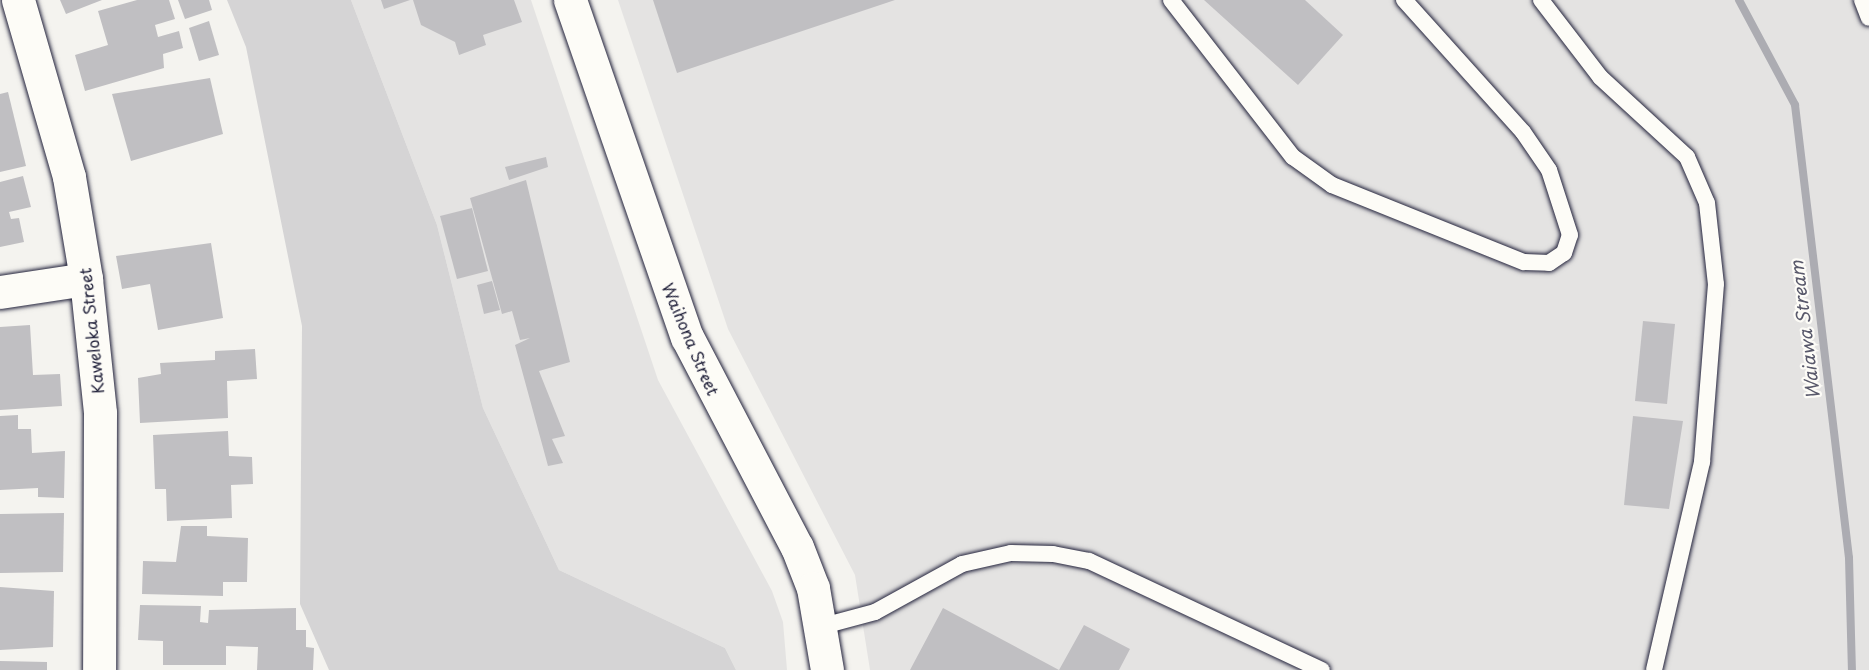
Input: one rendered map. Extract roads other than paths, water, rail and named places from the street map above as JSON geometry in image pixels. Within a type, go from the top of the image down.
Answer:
[{"type":"street","name":"Kaweloka Street","points":[[18,0],[69,177],[86,279],[100,413],[99,670]]},
{"type":"street","name":"Waihona Street","points":[[570,0],[687,337],[797,547],[823,626],[827,670]]},
{"type":"street","points":[[0,292],[86,279]]},
{"type":"lane","points":[[1171,0],[1293,157],[1332,185],[1524,262],[1549,263],[1564,253],[1570,235],[1549,170],[1523,132],[1404,0]]},
{"type":"lane","points":[[1541,0],[1600,78],[1687,157],[1707,203],[1716,284],[1702,462],[1654,670]]},
{"type":"lane","points":[[1862,0],[1869,18]]},
{"type":"lane","points":[[823,626],[875,612],[962,564],[1011,553],[1053,554],[1089,561],[1322,670]]},
{"type":"waterway","name":"Waiawa Stream","points":[[1739,0],[1795,105],[1849,558],[1852,670]]}]
